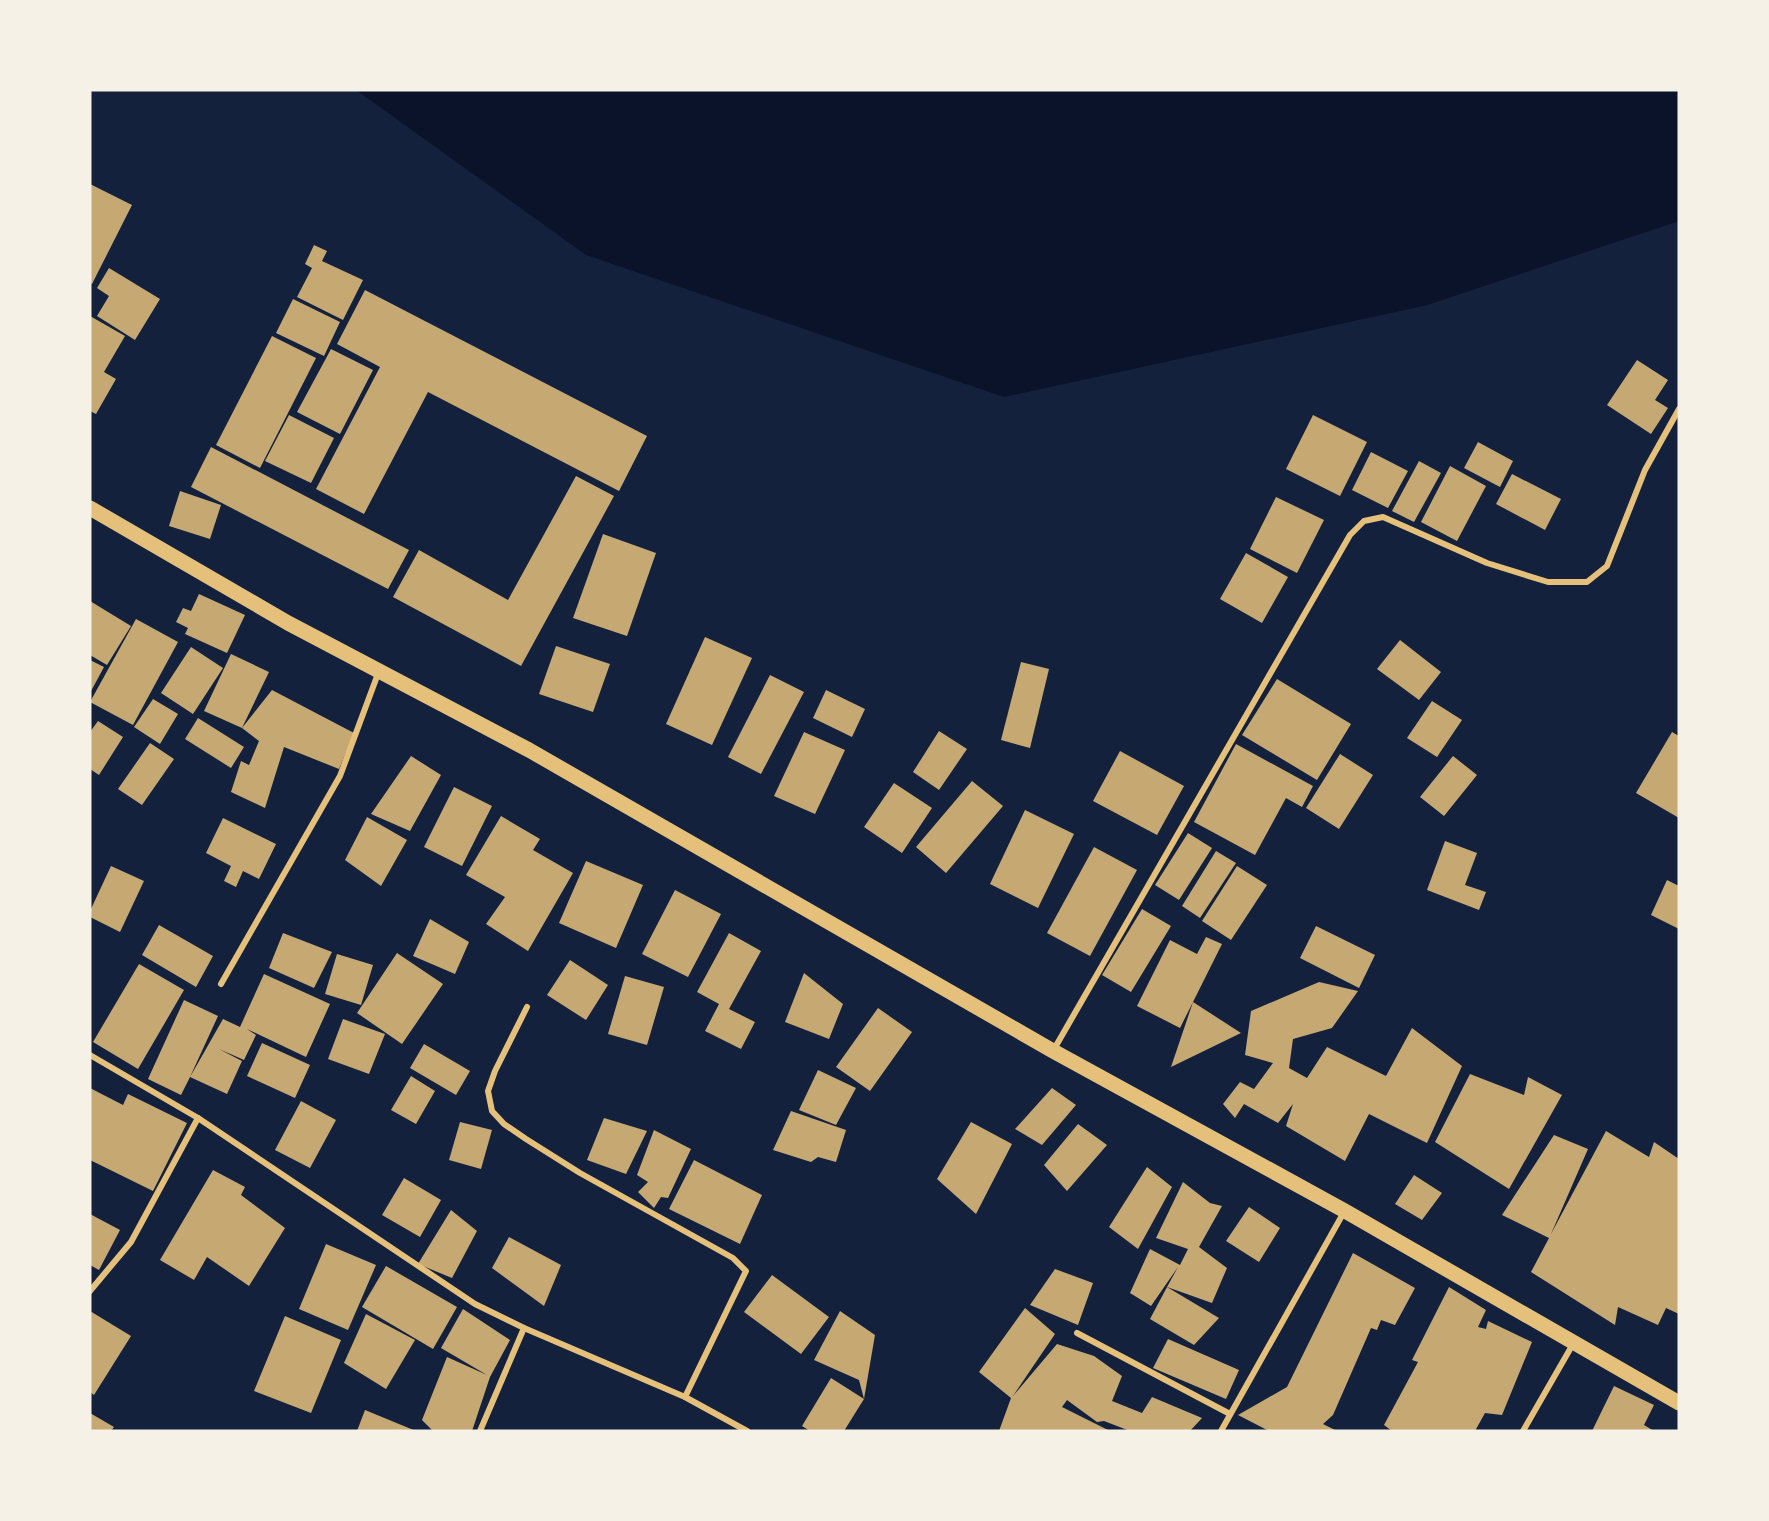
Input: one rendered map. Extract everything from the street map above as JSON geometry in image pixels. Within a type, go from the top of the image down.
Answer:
[{"type":"main road","points":[[90,508],[288,623],[529,750],[1053,1051],[1345,1211],[1573,1344],[1679,1402]]},
{"type":"street","points":[[1053,1051],[1350,535],[1364,521],[1383,517],[1497,566],[1548,582],[1587,582],[1607,566],[1644,470],[1679,409]]},
{"type":"street","points":[[221,984],[340,776],[379,671]]},
{"type":"street","points":[[527,1007],[495,1071],[488,1091],[492,1111],[504,1124],[535,1145],[733,1258],[746,1271],[685,1397]]},
{"type":"street","points":[[90,1055],[198,1118],[475,1304],[524,1328],[685,1397],[747,1431]]},
{"type":"street","points":[[90,1290],[131,1242],[198,1118]]},
{"type":"street","points":[[1221,1431],[1345,1211]]},
{"type":"street","points":[[480,1431],[524,1328]]},
{"type":"street","points":[[1077,1333],[1230,1414]]},
{"type":"street","points":[[1523,1431],[1573,1344]]},
{"type":"water","points":[[356,90],[1679,90],[1679,221],[1428,305],[1004,397],[586,255]]},
{"type":"building","points":[[90,184],[132,205],[92,284],[90,283]]},
{"type":"building","points":[[314,245],[327,251],[322,261],[363,280],[343,320],[297,297],[312,268],[305,264]]},
{"type":"building","points":[[109,268],[160,299],[135,340],[97,316],[109,296],[97,288]]},
{"type":"building","points":[[365,290],[647,436],[619,491],[428,392],[364,514],[316,489],[380,367],[337,344]]},
{"type":"building","points":[[293,299],[340,322],[324,356],[276,333]]},
{"type":"building","points":[[90,316],[125,336],[104,372],[116,379],[96,414],[90,411]]},
{"type":"building","points":[[272,336],[316,358],[260,468],[216,445]]},
{"type":"building","points":[[331,349],[373,370],[340,434],[297,412]]},
{"type":"building","points":[[1637,360],[1668,380],[1655,400],[1668,408],[1651,434],[1607,405]]},
{"type":"building","points":[[289,415],[334,438],[311,483],[265,461]]},
{"type":"building","points":[[1313,415],[1367,442],[1340,496],[1286,469]]},
{"type":"building","points":[[1478,442],[1513,461],[1500,487],[1464,468]]},
{"type":"building","points":[[211,447],[409,550],[388,589],[191,487]]},
{"type":"building","points":[[1371,452],[1408,471],[1388,508],[1352,490]]},
{"type":"building","points":[[1419,461],[1441,473],[1414,522],[1392,511]]},
{"type":"building","points":[[1450,466],[1486,486],[1457,541],[1421,522]]},
{"type":"building","points":[[1512,474],[1561,499],[1545,530],[1496,504]]},
{"type":"building","points":[[576,476],[614,496],[521,666],[393,597],[419,550],[508,600]]},
{"type":"building","points":[[180,491],[221,505],[210,539],[169,526]]},
{"type":"building","points":[[1276,497],[1324,520],[1297,573],[1250,549]]},
{"type":"building","points":[[603,534],[656,553],[627,636],[573,618]]},
{"type":"building","points":[[1246,553],[1288,577],[1262,623],[1220,599]]},
{"type":"building","points":[[199,594],[245,615],[227,653],[185,634],[188,628],[176,622],[183,608],[191,611]]},
{"type":"building","points":[[90,601],[131,626],[107,665],[90,655]]},
{"type":"building","points":[[136,619],[178,642],[133,725],[90,702]]},
{"type":"building","points":[[705,637],[752,658],[712,745],[666,724]]},
{"type":"building","points":[[1400,640],[1441,672],[1419,700],[1377,669]]},
{"type":"building","points":[[556,646],[610,664],[593,712],[539,694]]},
{"type":"building","points":[[191,647],[223,668],[193,714],[161,693]]},
{"type":"building","points":[[231,654],[269,672],[242,728],[204,711]]},
{"type":"building","points":[[90,660],[104,667],[90,693]]},
{"type":"building","points":[[1021,662],[1049,669],[1030,748],[1001,740]]},
{"type":"building","points":[[770,675],[804,692],[761,774],[728,757]]},
{"type":"building","points":[[1277,679],[1351,724],[1317,780],[1242,735]]},
{"type":"building","points":[[272,690],[354,733],[339,769],[284,747],[265,808],[231,792],[241,761],[249,765],[259,741],[242,728]]},
{"type":"building","points":[[826,690],[865,709],[852,737],[813,718]]},
{"type":"building","points":[[153,699],[178,714],[160,744],[134,727]]},
{"type":"building","points":[[1432,701],[1462,720],[1437,757],[1407,738]]},
{"type":"building","points":[[198,718],[244,747],[231,768],[185,739]]},
{"type":"building","points":[[98,721],[123,737],[99,775],[90,769],[90,732]]},
{"type":"building","points":[[939,731],[967,749],[939,790],[913,772]]},
{"type":"building","points":[[804,732],[845,750],[815,814],[774,796]]},
{"type":"building","points":[[1672,732],[1679,736],[1679,818],[1636,793]]},
{"type":"building","points":[[150,743],[174,759],[142,805],[118,789]]},
{"type":"building","points":[[1236,744],[1313,786],[1302,807],[1286,798],[1255,855],[1194,822]]},
{"type":"building","points":[[1120,751],[1184,786],[1157,835],[1093,801]]},
{"type":"building","points":[[1340,754],[1373,775],[1339,829],[1306,808]]},
{"type":"building","points":[[411,756],[441,775],[410,831],[371,814]]},
{"type":"building","points":[[1453,756],[1477,775],[1444,816],[1420,797]]},
{"type":"building","points":[[972,781],[1003,806],[946,873],[916,847]]},
{"type":"building","points":[[894,783],[932,808],[902,853],[864,827]]},
{"type":"building","points":[[454,787],[492,806],[462,866],[424,847]]},
{"type":"building","points":[[1025,810],[1074,834],[1038,908],[990,884]]},
{"type":"building","points":[[501,816],[540,839],[533,850],[573,873],[528,951],[486,924],[505,897],[466,875]]},
{"type":"building","points":[[367,817],[407,840],[381,886],[345,860]]},
{"type":"building","points":[[223,818],[276,844],[259,879],[243,871],[236,887],[224,881],[231,866],[206,853]]},
{"type":"building","points":[[1188,833],[1212,848],[1179,900],[1155,885]]},
{"type":"building","points":[[1445,841],[1477,853],[1465,885],[1486,892],[1479,910],[1427,890]]},
{"type":"building","points":[[1094,847],[1137,870],[1090,956],[1047,933]]},
{"type":"building","points":[[1216,851],[1236,863],[1200,918],[1182,906]]},
{"type":"building","points":[[586,861],[643,885],[616,948],[559,923]]},
{"type":"building","points":[[111,866],[144,881],[120,932],[90,917],[90,911]]},
{"type":"building","points":[[1237,866],[1267,885],[1231,940],[1202,921]]},
{"type":"building","points":[[1667,880],[1679,886],[1679,929],[1651,915]]},
{"type":"building","points":[[675,890],[721,914],[688,977],[642,954]]},
{"type":"building","points":[[1142,909],[1171,926],[1131,992],[1102,975]]},
{"type":"building","points":[[430,919],[469,942],[455,974],[413,956]]},
{"type":"building","points":[[159,925],[213,956],[196,987],[142,955]]},
{"type":"building","points":[[1316,926],[1375,955],[1359,988],[1300,958]]},
{"type":"building","points":[[283,933],[332,952],[314,988],[269,968]]},
{"type":"building","points":[[729,933],[761,951],[729,1009],[755,1022],[741,1049],[705,1031],[719,1004],[697,992]]},
{"type":"building","points":[[1206,937],[1222,944],[1180,1028],[1137,1006],[1170,940],[1197,954]]},
{"type":"building","points":[[397,953],[443,984],[402,1044],[357,1013]]},
{"type":"building","points":[[337,954],[373,965],[361,1005],[325,994]]},
{"type":"building","points":[[570,960],[608,985],[586,1020],[547,995]]},
{"type":"building","points":[[139,964],[184,990],[138,1069],[93,1042]]},
{"type":"building","points":[[804,973],[843,1004],[829,1039],[785,1022]]},
{"type":"building","points":[[264,974],[330,1004],[306,1057],[247,1029],[256,1035],[244,1060],[219,1049],[242,1061],[227,1094],[190,1077],[223,1019],[240,1027]]},
{"type":"building","points":[[625,976],[664,987],[647,1045],[608,1034]]},
{"type":"building","points":[[1319,982],[1358,991],[1332,1028],[1293,1039],[1289,1068],[1307,1078],[1327,1047],[1386,1076],[1412,1028],[1462,1066],[1427,1143],[1369,1114],[1345,1161],[1286,1126],[1293,1104],[1278,1123],[1244,1104],[1235,1118],[1223,1104],[1240,1082],[1254,1089],[1273,1063],[1245,1055],[1251,1011]]},
{"type":"building","points":[[184,1000],[218,1016],[181,1095],[148,1079]]},
{"type":"building","points":[[1193,1002],[1241,1033],[1171,1067]]},
{"type":"building","points":[[878,1008],[912,1032],[870,1091],[836,1067]]},
{"type":"building","points":[[343,1019],[385,1034],[369,1074],[328,1059]]},
{"type":"building","points":[[262,1043],[310,1065],[295,1098],[247,1076]]},
{"type":"building","points":[[424,1044],[470,1071],[456,1095],[410,1068]]},
{"type":"building","points":[[818,1070],[856,1088],[836,1125],[799,1110]]},
{"type":"building","points":[[1470,1074],[1524,1095],[1528,1077],[1562,1095],[1509,1189],[1435,1142]]},
{"type":"building","points":[[411,1076],[435,1091],[416,1124],[391,1110]]},
{"type":"building","points":[[90,1088],[123,1105],[128,1094],[187,1123],[153,1191],[90,1160]]},
{"type":"building","points":[[1052,1088],[1076,1105],[1042,1145],[1015,1129]]},
{"type":"building","points":[[301,1101],[336,1120],[310,1168],[275,1150]]},
{"type":"building","points":[[791,1111],[846,1130],[836,1162],[818,1157],[811,1162],[773,1150]]},
{"type":"building","points":[[604,1118],[647,1131],[626,1174],[587,1160]]},
{"type":"building","points":[[460,1122],[492,1130],[481,1169],[449,1160]]},
{"type":"building","points":[[971,1122],[1012,1144],[976,1214],[937,1179]]},
{"type":"building","points":[[1078,1124],[1107,1145],[1067,1191],[1044,1165]]},
{"type":"building","points":[[654,1130],[691,1149],[668,1198],[661,1197],[654,1208],[638,1192],[648,1182],[637,1175]]},
{"type":"building","points":[[1606,1131],[1649,1157],[1654,1142],[1679,1159],[1679,1314],[1666,1308],[1658,1325],[1618,1307],[1615,1325],[1531,1272],[1549,1238],[1502,1215],[1554,1135],[1588,1149],[1551,1234]]},
{"type":"building","points":[[694,1160],[762,1195],[740,1244],[669,1209]]},
{"type":"building","points":[[1147,1167],[1172,1187],[1138,1249],[1109,1227]]},
{"type":"building","points":[[213,1170],[245,1187],[241,1195],[285,1228],[249,1286],[207,1257],[194,1280],[160,1260]]},
{"type":"building","points":[[1414,1175],[1442,1193],[1422,1220],[1395,1204]]},
{"type":"building","points":[[404,1178],[441,1200],[420,1237],[382,1215]]},
{"type":"building","points":[[1183,1182],[1210,1203],[1222,1206],[1199,1247],[1227,1268],[1212,1303],[1167,1287],[1178,1267],[1151,1306],[1130,1293],[1150,1249],[1180,1265],[1188,1249],[1156,1238]]},
{"type":"building","points":[[1249,1207],[1280,1228],[1259,1262],[1226,1241]]},
{"type":"building","points":[[451,1210],[477,1231],[452,1278],[418,1264]]},
{"type":"building","points":[[90,1214],[120,1230],[99,1270],[90,1265]]},
{"type":"building","points":[[509,1237],[561,1265],[544,1306],[492,1268]]},
{"type":"building","points":[[326,1244],[376,1265],[348,1330],[299,1309]]},
{"type":"building","points":[[1353,1253],[1415,1288],[1395,1325],[1381,1320],[1377,1330],[1371,1328],[1333,1415],[1323,1424],[1337,1431],[1269,1431],[1238,1415],[1287,1387]]},
{"type":"building","points":[[386,1266],[457,1307],[433,1349],[362,1307]]},
{"type":"building","points":[[1055,1269],[1093,1283],[1078,1325],[1030,1305]]},
{"type":"building","points":[[772,1275],[829,1317],[801,1354],[744,1312]]},
{"type":"building","points":[[1167,1287],[1219,1318],[1194,1345],[1150,1319]]},
{"type":"building","points":[[1449,1287],[1486,1310],[1478,1327],[1486,1329],[1488,1321],[1532,1342],[1502,1415],[1485,1413],[1475,1431],[1392,1431],[1384,1425],[1418,1362],[1412,1360]]},
{"type":"building","points":[[1025,1308],[1055,1334],[1013,1396],[1057,1344],[1094,1356],[1122,1376],[1112,1401],[1142,1413],[1152,1397],[1202,1418],[1190,1431],[1130,1431],[1104,1421],[1097,1422],[1067,1400],[1062,1407],[1110,1431],[999,1431],[1011,1398],[979,1372]]},
{"type":"building","points":[[463,1309],[510,1340],[490,1377],[472,1431],[433,1431],[422,1420],[447,1357],[487,1375],[441,1348]]},
{"type":"building","points":[[90,1311],[131,1336],[94,1395],[90,1392]]},
{"type":"building","points":[[840,1311],[875,1335],[864,1399],[859,1380],[814,1360]]},
{"type":"building","points":[[366,1314],[415,1340],[386,1389],[344,1363]]},
{"type":"building","points":[[285,1316],[341,1340],[311,1413],[254,1391]]},
{"type":"building","points":[[1168,1339],[1239,1370],[1226,1399],[1153,1368]]},
{"type":"building","points":[[831,1378],[864,1399],[844,1431],[810,1431],[802,1426]]},
{"type":"building","points":[[1614,1386],[1654,1405],[1644,1425],[1654,1431],[1592,1431]]},
{"type":"building","points":[[365,1410],[416,1431],[357,1431]]},
{"type":"building","points":[[90,1413],[114,1427],[111,1431],[90,1431]]}]
